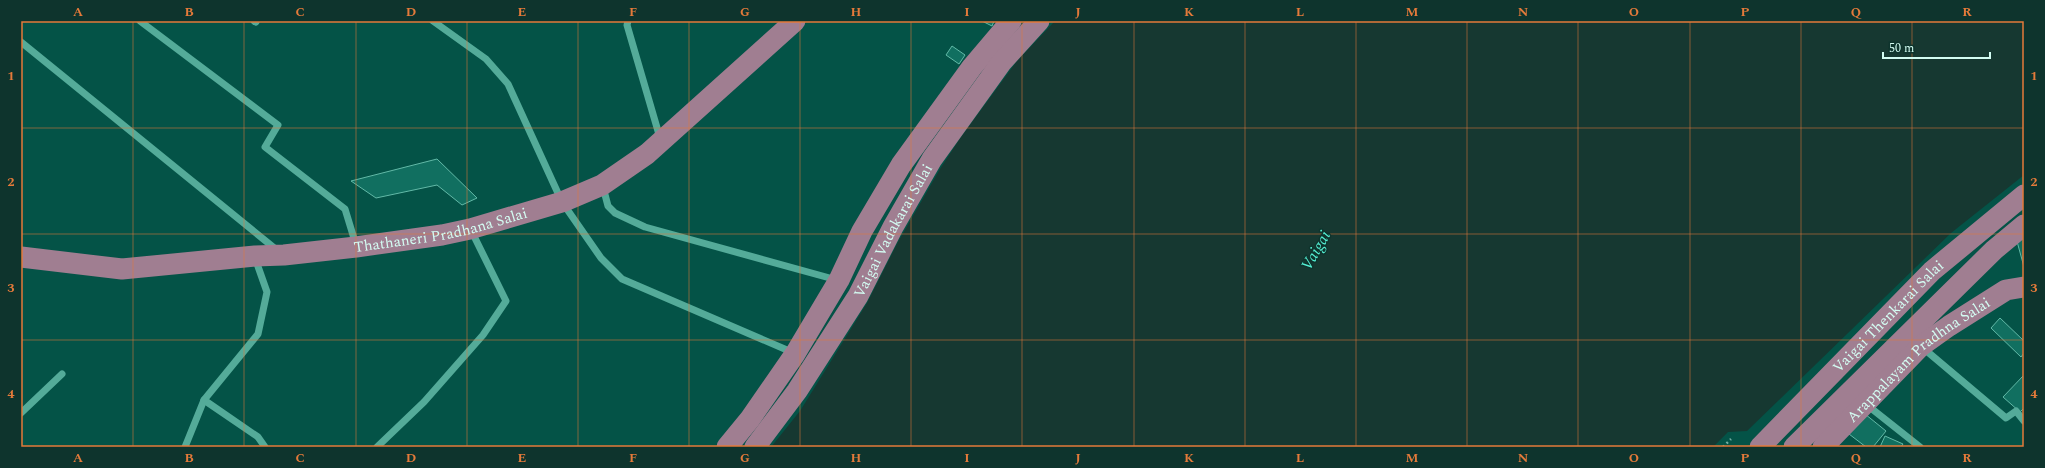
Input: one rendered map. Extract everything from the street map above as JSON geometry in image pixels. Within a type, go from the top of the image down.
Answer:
[{"type":"main road","name":"Thathaneri Pradhana Salai","points":[[21,257],[122,269],[255,256],[284,255],[356,247],[470,229],[562,202],[602,185],[662,142],[795,21]]},
{"type":"main road","name":"Vaigai Vadakarai Salai","points":[[727,447],[750,419],[795,354],[839,280],[862,231],[901,165],[972,67],[1011,21]]},
{"type":"main road","name":"Vaigai Vadakarai Salai","points":[[755,447],[797,391],[858,296],[893,227],[932,159],[1000,63],[1039,21]]},
{"type":"main road","name":"Vaigai Thenkarai Salai","points":[[1760,447],[1932,271],[2024,195]]},
{"type":"main road","name":"Vaigai Thenkarai Salai","points":[[1794,447],[1994,250],[2024,225]]},
{"type":"main road","name":"Arappalayam Pradhna Salai","points":[[1823,447],[1866,405],[1921,346],[1949,326],[2006,290],[2023,289]]},
{"type":"street","points":[[140,21],[278,125],[265,147],[345,210],[356,247]]},
{"type":"street","points":[[433,21],[486,59],[508,84],[562,202],[601,258],[622,279],[795,354]]},
{"type":"street","points":[[628,21],[627,25],[662,142]]},
{"type":"street","points":[[21,42],[284,255]]},
{"type":"street","points":[[602,185],[608,206],[622,218],[645,227],[839,280]]},
{"type":"street","points":[[377,447],[424,402],[484,335],[506,301],[470,229]]},
{"type":"street","points":[[185,447],[204,400],[258,334],[267,292],[255,256]]},
{"type":"street","points":[[1921,346],[2006,418],[2016,411],[2024,421]]},
{"type":"street","points":[[21,413],[62,374]]},
{"type":"street","points":[[204,400],[258,437],[265,447]]},
{"type":"street","points":[[1866,405],[1920,447]]},
{"type":"path","points":[[1723,447],[1731,439]]},
{"type":"water","name":"Vaigai","points":[[1055,21],[2024,21],[2024,175],[1951,233],[1747,431],[1728,432],[1713,447],[771,447],[800,411],[867,303],[898,242],[940,169],[961,137],[1017,61]]},
{"type":"building","points":[[982,21],[994,21],[992,26]]},
{"type":"building","points":[[952,46],[965,55],[959,64],[946,55]]},
{"type":"building","points":[[437,159],[477,198],[462,205],[437,185],[376,198],[351,181]]},
{"type":"building","points":[[2024,231],[2024,267],[2015,234]]},
{"type":"building","points":[[2000,318],[2024,341],[2024,353],[2021,357],[1991,328]]},
{"type":"building","points":[[2024,375],[2024,408],[2020,412],[2003,397]]},
{"type":"building","points":[[1865,414],[1886,431],[1873,447],[1866,447],[1849,434]]},
{"type":"building","points":[[1885,436],[1903,444],[1901,447],[1880,447]]}]
